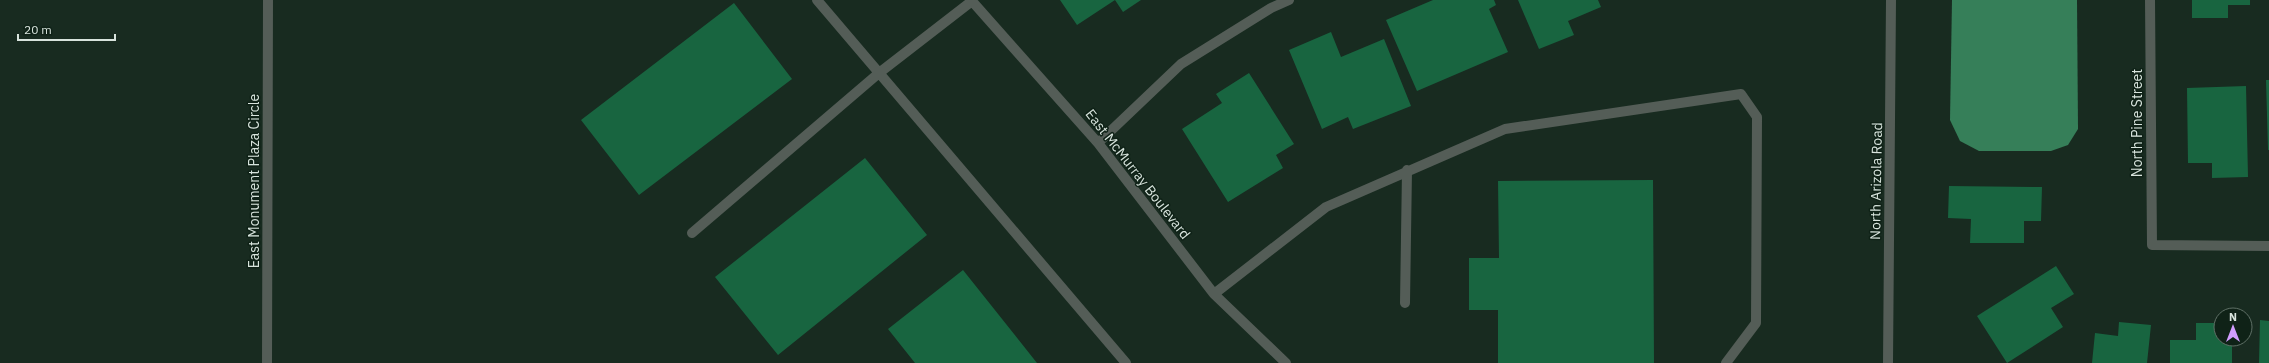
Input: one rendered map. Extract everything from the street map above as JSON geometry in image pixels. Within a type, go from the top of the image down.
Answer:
[{"type":"street","name":"East Monument Plaza Circle","points":[[267,363],[268,0]]},
{"type":"street","points":[[817,0],[1126,363]]},
{"type":"street","points":[[692,233],[879,73],[972,0]]},
{"type":"street","name":"East McMurray Boulevard","points":[[972,0],[1098,143],[1214,294],[1285,363]]},
{"type":"street","points":[[1098,143],[1181,64],[1271,8],[1289,0]]},
{"type":"street","name":"North Arizola Road","points":[[1888,363],[1891,0]]},
{"type":"street","name":"North Pine Street","points":[[2150,0],[2152,246],[2269,246]]},
{"type":"street","points":[[1214,294],[1326,207],[1407,170],[1505,129],[1741,94],[1757,117],[1756,323],[1726,363]]},
{"type":"street","points":[[1405,302],[1407,170]]},
{"type":"shaded area","points":[[1952,0],[2077,0],[2078,129],[2068,145],[2051,151],[1979,151],[1960,141],[1950,120]]},
{"type":"building","points":[[1060,0],[1115,0],[1077,25]]},
{"type":"building","points":[[1115,0],[1141,0],[1123,12]]},
{"type":"building","points":[[1433,0],[1494,0],[1496,5],[1489,9],[1508,52],[1417,91],[1386,20]]},
{"type":"building","points":[[1518,0],[1598,0],[1601,7],[1568,21],[1574,35],[1539,49]]},
{"type":"building","points":[[2192,0],[2250,0],[2250,5],[2228,5],[2228,18],[2192,18]]},
{"type":"building","points":[[734,3],[792,79],[639,195],[581,120]]},
{"type":"building","points":[[1331,32],[1341,57],[1384,39],[1411,106],[1353,129],[1348,117],[1322,129],[1289,50]]},
{"type":"building","points":[[1249,73],[1294,144],[1276,155],[1283,168],[1228,202],[1182,129],[1222,103],[1216,94]]},
{"type":"building","points":[[2266,80],[2269,80],[2269,150],[2268,150]]},
{"type":"building","points":[[2246,86],[2248,177],[2212,178],[2212,163],[2188,163],[2187,88]]},
{"type":"building","points":[[865,158],[927,235],[778,355],[715,277]]},
{"type":"building","points":[[1653,180],[1654,363],[1498,363],[1498,310],[1469,310],[1469,258],[1499,258],[1498,181]]},
{"type":"building","points":[[1949,186],[2042,187],[2041,221],[2024,221],[2024,243],[1970,243],[1971,219],[1948,218]]},
{"type":"building","points":[[2056,266],[2074,294],[2051,308],[2063,327],[2007,363],[1977,316]]},
{"type":"building","points":[[963,270],[1037,363],[915,363],[888,329]]},
{"type":"building","points":[[2260,320],[2269,321],[2269,363],[2259,363]]},
{"type":"building","points":[[2119,322],[2151,325],[2147,363],[2092,363],[2095,333],[2118,336]]},
{"type":"building","points":[[2196,323],[2213,323],[2213,347],[2232,347],[2232,363],[2170,363],[2170,340],[2196,340]]}]
